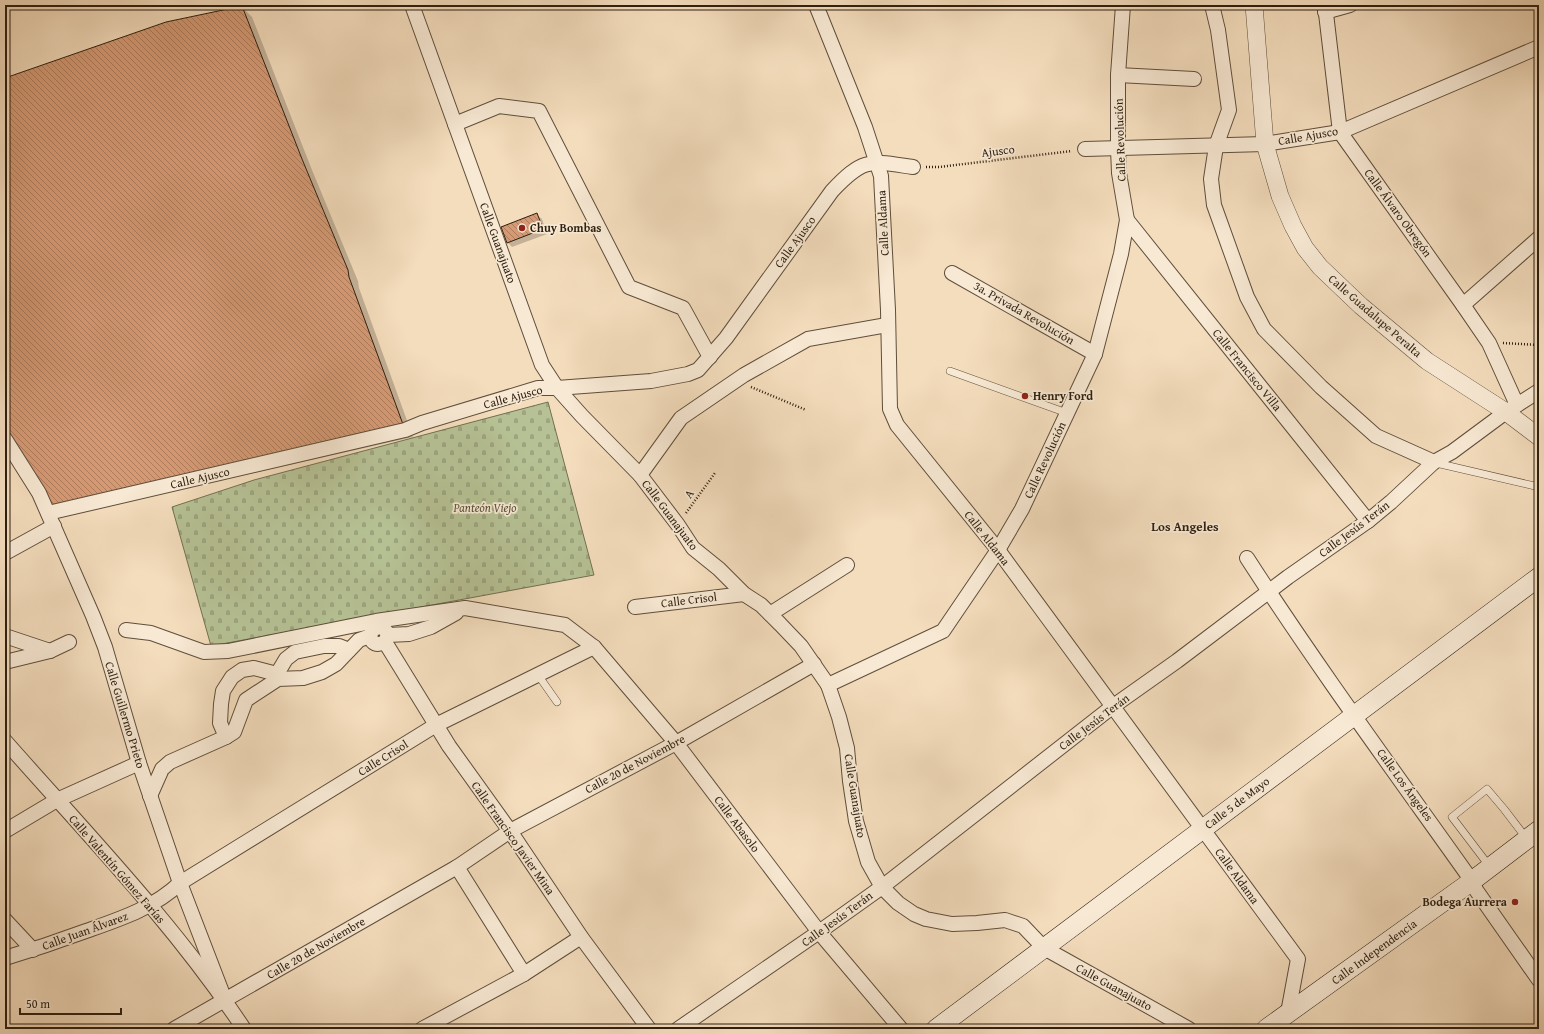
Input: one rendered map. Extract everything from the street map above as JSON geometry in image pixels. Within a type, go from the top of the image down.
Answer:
[{"type":"main road","name":"Calle 5 de Mayo","points":[[936,1029],[1539,578]]},
{"type":"main road","name":"Calle Independencia","points":[[1266,1029],[1533,835]]},
{"type":"street","name":"Calle Aldama","points":[[816,5],[865,127],[881,176],[888,310],[887,325],[890,409],[897,425],[998,550],[1298,959],[1288,1013]]},
{"type":"street","name":"Calle Revolución","points":[[828,685],[943,631],[998,550],[1022,509],[1095,354],[1121,254],[1127,220],[1119,173],[1118,149],[1118,75],[1123,5]]},
{"type":"street","points":[[1212,5],[1218,30],[1229,110],[1216,146],[1211,179],[1214,205],[1247,297],[1264,329],[1321,387],[1376,436],[1434,462]]},
{"type":"street","name":"Calle Guadalupe Peralta","points":[[1254,5],[1265,144],[1280,196],[1293,226],[1306,248],[1320,267],[1361,306],[1427,361],[1512,408],[1539,437]]},
{"type":"street","points":[[1325,8],[1350,5]]},
{"type":"street","name":"Calle Guanajuato","points":[[416,7],[455,124],[542,365],[556,388],[640,475],[678,525],[693,548],[744,594],[761,605],[770,614],[801,646],[828,685],[839,717],[847,748],[856,821],[868,862],[882,886],[898,902],[914,914],[926,919],[952,924],[1005,920],[1023,926],[1044,948],[1189,1029]]},
{"type":"street","name":"Calle Álvaro Obregón","points":[[1325,8],[1340,132],[1464,305],[1489,343],[1512,408]]},
{"type":"street","name":"Calle Ajusco","points":[[1085,149],[1265,144],[1340,132],[1539,46]]},
{"type":"street","points":[[1118,75],[1194,79]]},
{"type":"street","points":[[455,124],[499,106],[539,111],[629,287],[682,308],[710,356]]},
{"type":"street","name":"Calle Ajusco","points":[[5,553],[51,519],[405,430],[422,423],[538,388],[652,381],[688,374],[698,370],[726,338],[832,191],[847,174],[862,165],[877,162],[913,167]]},
{"type":"street","name":"Calle Francisco Villa","points":[[1127,220],[1368,521]]},
{"type":"street","points":[[1464,305],[1539,238]]},
{"type":"street","name":"3a. Privada Revolución","points":[[952,272],[1095,354]]},
{"type":"street","name":"Calle Guanajuato","points":[[640,475],[681,418],[736,380],[808,339],[887,325]]},
{"type":"street","name":"Calle Jesús Terán","points":[[678,1029],[819,932],[882,886],[1112,707],[1368,521],[1434,462],[1452,452],[1512,408],[1539,391]]},
{"type":"street","name":"Calle Guillermo Prieto","points":[[5,439],[39,493],[93,616],[105,647],[150,796],[180,883],[225,1000]]},
{"type":"street","name":"Calle Los Ángeles","points":[[1247,558],[1355,716],[1472,880],[1476,890],[1539,980]]},
{"type":"street","points":[[770,614],[847,565]]},
{"type":"street","name":"Calle Crisol","points":[[635,607],[744,594]]},
{"type":"street","points":[[126,630],[151,634],[204,652],[228,651],[376,621],[465,608]]},
{"type":"street","points":[[226,737],[220,723],[223,690],[232,677],[242,670],[254,668],[278,677],[303,678],[322,672],[336,664],[359,640],[370,636],[371,640],[375,644],[380,645],[386,639],[431,627],[465,608]]},
{"type":"street","name":"Calle Abasolo","points":[[465,608],[565,625],[594,647],[676,742],[819,932],[901,1029]]},
{"type":"street","points":[[5,636],[50,651]]},
{"type":"street","name":"Calle Francisco Javier Mina","points":[[386,639],[449,746],[510,831],[581,937],[649,1029]]},
{"type":"street","points":[[5,662],[50,651],[69,642]]},
{"type":"street","points":[[150,796],[162,769],[170,762],[234,732],[246,700],[278,677],[286,659],[295,652],[324,646],[339,646],[349,650]]},
{"type":"street","name":"Calle Crisol","points":[[180,883],[436,725],[594,647]]},
{"type":"street","name":"Calle 20 de Noviembre","points":[[174,1029],[457,867],[510,831],[676,742],[814,664]]},
{"type":"street","points":[[223,690],[233,696],[246,700]]},
{"type":"street","name":"Calle Valentín Gómez Farías","points":[[5,741],[151,906],[225,1000]]},
{"type":"street","points":[[5,831],[57,800],[139,763]]},
{"type":"street","points":[[457,867],[524,974]]},
{"type":"street","name":"Calle Juan Álvarez","points":[[5,958],[33,950],[112,922],[151,906],[171,892],[180,883]]},
{"type":"street","points":[[5,920],[33,950]]},
{"type":"street","points":[[422,1029],[524,974],[581,937]]},
{"type":"street","points":[[225,1000],[244,1029]]},
{"type":"lane","points":[[950,371],[1067,413]]},
{"type":"lane","points":[[1434,462],[1539,487]]},
{"type":"lane","points":[[538,675],[557,702]]},
{"type":"lane","points":[[1490,867],[1452,818],[1487,789],[1504,809],[1533,835]]},
{"type":"path","name":"Ajusco","points":[[913,167],[939,167],[1085,149]]},
{"type":"path","points":[[1489,343],[1539,345]]},
{"type":"path","points":[[736,380],[806,410]]},
{"type":"path","name":"A","points":[[678,525],[715,474]]},
{"type":"green space","name":"Panteón Viejo","points":[[548,402],[594,575],[211,646],[172,507],[254,480]]},
{"type":"building","points":[[242,6],[302,159],[348,270],[349,277],[404,427],[53,507],[5,432],[5,78],[166,22]]},
{"type":"building","name":"Chuy Bombas","points":[[537,213],[543,229],[507,243],[501,227]]},
{"type":"place","name":"Chuy Bombas","points":[[522,228]]},
{"type":"place","name":"Henry Ford","points":[[1025,396]]},
{"type":"place","name":"Bodega Aurrera","points":[[1515,902]]},
{"type":"district","name":"Los Angeles","points":[[1185,526]]}]
